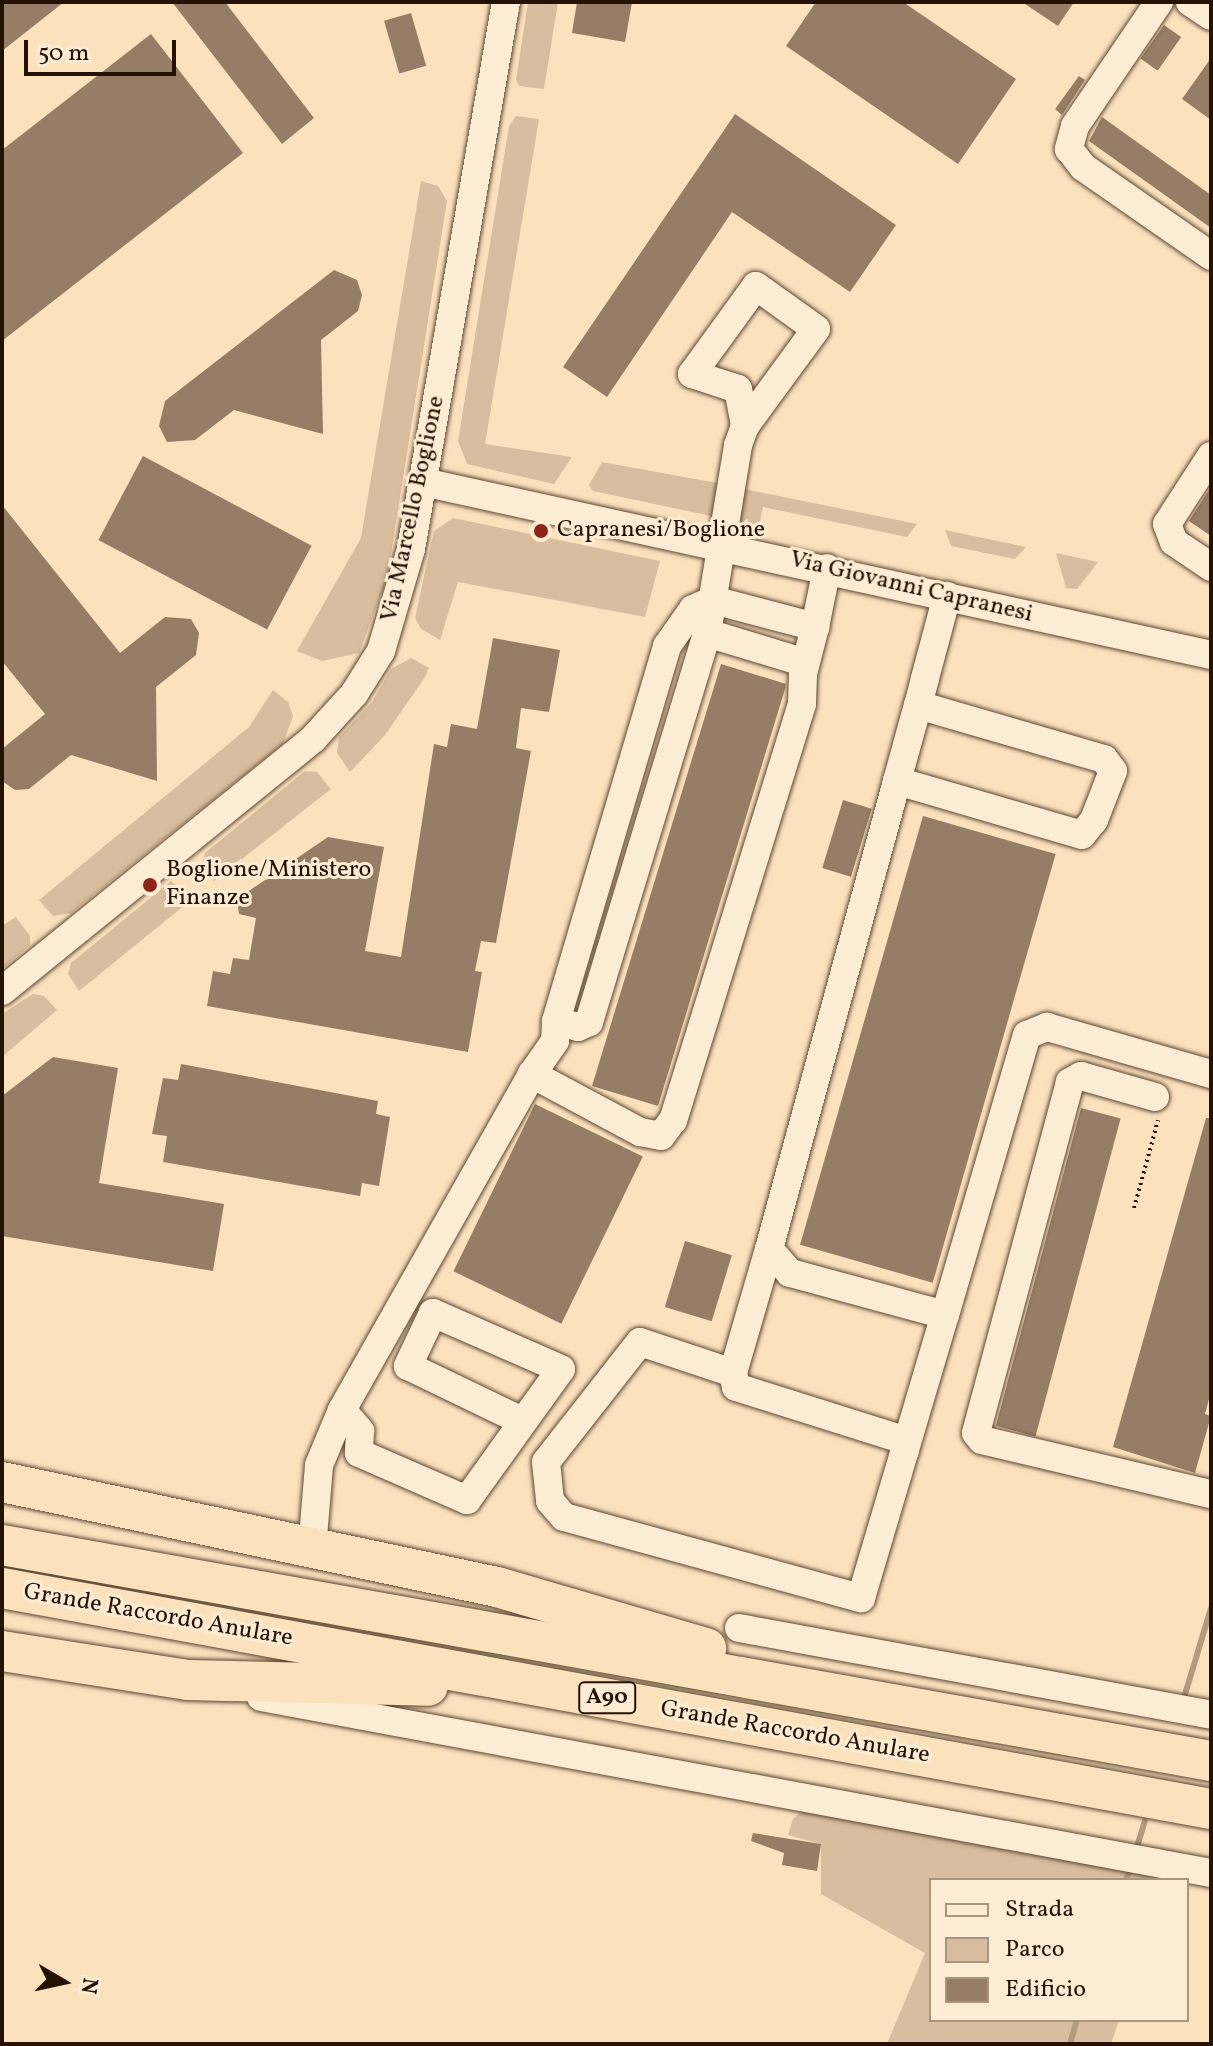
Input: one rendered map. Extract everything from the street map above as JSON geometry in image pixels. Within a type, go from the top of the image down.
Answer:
[{"type":"highway","points":[[2,1482],[574,1606],[819,1687]]},
{"type":"highway","name":"Grande Raccordo Anulare","points":[[2,1545],[819,1687],[1211,1761]]},
{"type":"highway","name":"Grande Raccordo Anulare","points":[[2,1588],[1211,1809]]},
{"type":"highway","points":[[2,1651],[188,1680],[571,1692]]},
{"type":"street","name":"Via Marcello Boglione","points":[[2,991],[279,768],[345,705],[392,623],[423,482],[506,2]]},
{"type":"street","points":[[1159,2],[1075,126],[1069,149],[1083,167],[1211,256]]},
{"type":"street","points":[[1190,2],[1211,16]]},
{"type":"street","points":[[597,937],[707,633],[736,452],[745,426],[816,329],[756,286],[692,374],[738,389],[745,426]]},
{"type":"street","points":[[1211,456],[1167,524],[1174,542],[1211,567]]},
{"type":"street","name":"Via Giovanni Capranesi","points":[[423,482],[827,568],[1211,655]]},
{"type":"street","points":[[532,1074],[640,1132],[661,1136],[673,1120],[802,704],[806,663],[827,568]]},
{"type":"street","points":[[905,1450],[901,1439],[736,1387],[733,1373],[947,596]]},
{"type":"street","points":[[312,1549],[319,1465],[342,1410],[532,1074],[555,1041],[556,1021],[578,1027],[589,1022],[597,937],[667,646],[693,609],[713,600],[815,627]]},
{"type":"street","points":[[707,633],[806,663]]},
{"type":"street","points":[[897,781],[1082,835],[1113,771],[1104,759],[918,705]]},
{"type":"street","points":[[733,1373],[640,1342],[546,1462],[550,1501],[564,1517],[861,1598],[1027,1035],[1047,1027],[1211,1074]]},
{"type":"street","points":[[1158,1102],[1081,1076],[1070,1082],[976,1433],[982,1440],[1211,1494]]},
{"type":"street","points":[[769,1249],[790,1273],[945,1315]]},
{"type":"street","points":[[342,1410],[360,1431],[359,1453],[467,1500],[520,1420],[561,1369],[433,1313],[408,1366],[520,1420]]},
{"type":"street","points":[[739,1628],[1190,1711]]},
{"type":"street","points":[[261,1697],[1211,1873]]},
{"type":"path","points":[[1134,1208],[1158,1102]]},
{"type":"green space","points":[[528,2],[558,2],[544,89],[519,86],[516,80]]},
{"type":"green space","points":[[516,116],[539,119],[485,444],[572,457],[554,484],[467,464],[458,441],[509,126]]},
{"type":"green space","points":[[421,181],[438,186],[447,201],[387,579],[359,653],[322,661],[297,651],[361,538]]},
{"type":"green space","points":[[602,462],[728,485],[716,517],[593,491],[589,485]]},
{"type":"green space","points":[[744,489],[917,524],[907,537],[763,507],[759,526],[740,522]]},
{"type":"green space","points":[[453,518],[660,561],[645,617],[458,582],[440,640],[421,629],[415,618],[434,531]]},
{"type":"green space","points":[[945,530],[1026,547],[1015,559],[951,546]]},
{"type":"green space","points":[[1056,553],[1098,562],[1077,589],[1066,588]]},
{"type":"green space","points":[[411,658],[429,668],[425,677],[385,735],[350,772],[337,753],[339,737],[372,702],[391,669]]},
{"type":"green space","points":[[273,690],[288,702],[293,716],[283,744],[71,913],[53,916],[39,900],[249,727]]},
{"type":"green space","points":[[305,771],[317,772],[331,789],[214,881],[202,864],[205,853]]},
{"type":"green space","points":[[171,881],[191,900],[79,991],[68,974],[71,963]]},
{"type":"green space","points":[[16,917],[30,936],[30,945],[2,969],[2,926]]},
{"type":"green space","points":[[33,994],[44,996],[57,1010],[2,1057],[2,1014]]},
{"type":"green space","points":[[804,1809],[1168,1878],[929,1878],[929,2022],[1118,2022],[1111,2044],[887,2044],[925,1953],[821,1894],[821,1844],[788,1835],[793,1819]]},
{"type":"building","points":[[2,2],[64,2],[2,51]]},
{"type":"building","points":[[172,2],[225,2],[314,118],[282,144]]},
{"type":"building","points":[[577,2],[632,2],[625,42],[572,33]]},
{"type":"building","points":[[816,2],[903,2],[1016,79],[958,164],[786,46]]},
{"type":"building","points":[[1022,2],[1074,2],[1058,26]]},
{"type":"building","points":[[411,13],[426,66],[399,74],[384,21]]},
{"type":"building","points":[[1164,25],[1181,37],[1158,71],[1140,59]]},
{"type":"building","points":[[151,34],[243,153],[2,341],[2,150]]},
{"type":"building","points":[[1211,58],[1211,120],[1182,99]]},
{"type":"building","points":[[1079,76],[1085,80],[1062,115],[1055,109]]},
{"type":"building","points":[[735,114],[896,225],[850,292],[732,212],[607,397],[563,367]]},
{"type":"building","points":[[1102,117],[1211,195],[1211,228],[1089,141]]},
{"type":"building","points":[[334,270],[357,280],[362,295],[358,311],[321,340],[323,434],[234,410],[195,440],[167,442],[159,426],[165,401]]},
{"type":"building","points":[[143,456],[312,546],[267,630],[98,540]]},
{"type":"building","points":[[1211,487],[1211,536],[1189,521]]},
{"type":"building","points":[[2,505],[120,653],[165,617],[191,619],[199,633],[196,655],[156,687],[157,781],[71,755],[29,789],[15,790],[2,781],[2,749],[45,714],[2,661]]},
{"type":"building","points":[[493,638],[560,650],[549,712],[521,708],[516,748],[531,751],[496,943],[481,941],[475,971],[482,972],[468,1052],[207,1006],[213,971],[230,974],[233,958],[249,960],[256,918],[239,914],[237,899],[328,837],[384,847],[365,951],[401,957],[434,744],[447,747],[451,724],[477,729]]},
{"type":"building","points":[[721,664],[786,684],[658,1106],[592,1086]]},
{"type":"building","points":[[843,800],[872,809],[851,877],[822,868]]},
{"type":"building","points":[[923,816],[1056,854],[933,1283],[800,1245]]},
{"type":"building","points":[[53,1057],[118,1068],[99,1183],[224,1204],[213,1271],[2,1236],[2,1096]]},
{"type":"building","points":[[181,1064],[378,1101],[376,1114],[390,1117],[379,1186],[362,1183],[360,1196],[163,1162],[167,1136],[152,1134],[163,1078],[178,1080]]},
{"type":"building","points":[[535,1104],[643,1157],[561,1324],[453,1271]]},
{"type":"building","points":[[1081,1108],[1121,1119],[1035,1436],[996,1426]]},
{"type":"building","points":[[1206,1118],[1211,1118],[1211,1392],[1205,1414],[1211,1416],[1195,1473],[1113,1447]]},
{"type":"building","points":[[685,1241],[732,1255],[712,1321],[665,1307]]},
{"type":"building","points":[[753,1833],[821,1844],[817,1871],[782,1865],[784,1853],[751,1841]]},
{"type":"waterway","points":[[1183,1701],[1211,1608]]},
{"type":"waterway","points":[[1136,1850],[1145,1821]]},
{"type":"waterway","points":[[1127,1878],[1132,1865]]},
{"type":"waterway","points":[[1070,2044],[1076,2022]]},
{"type":"place","name":"Capranesi/Boglione","points":[[541,531]]},
{"type":"place","name":"Boglione/Ministero Finanze","points":[[150,885]]}]
